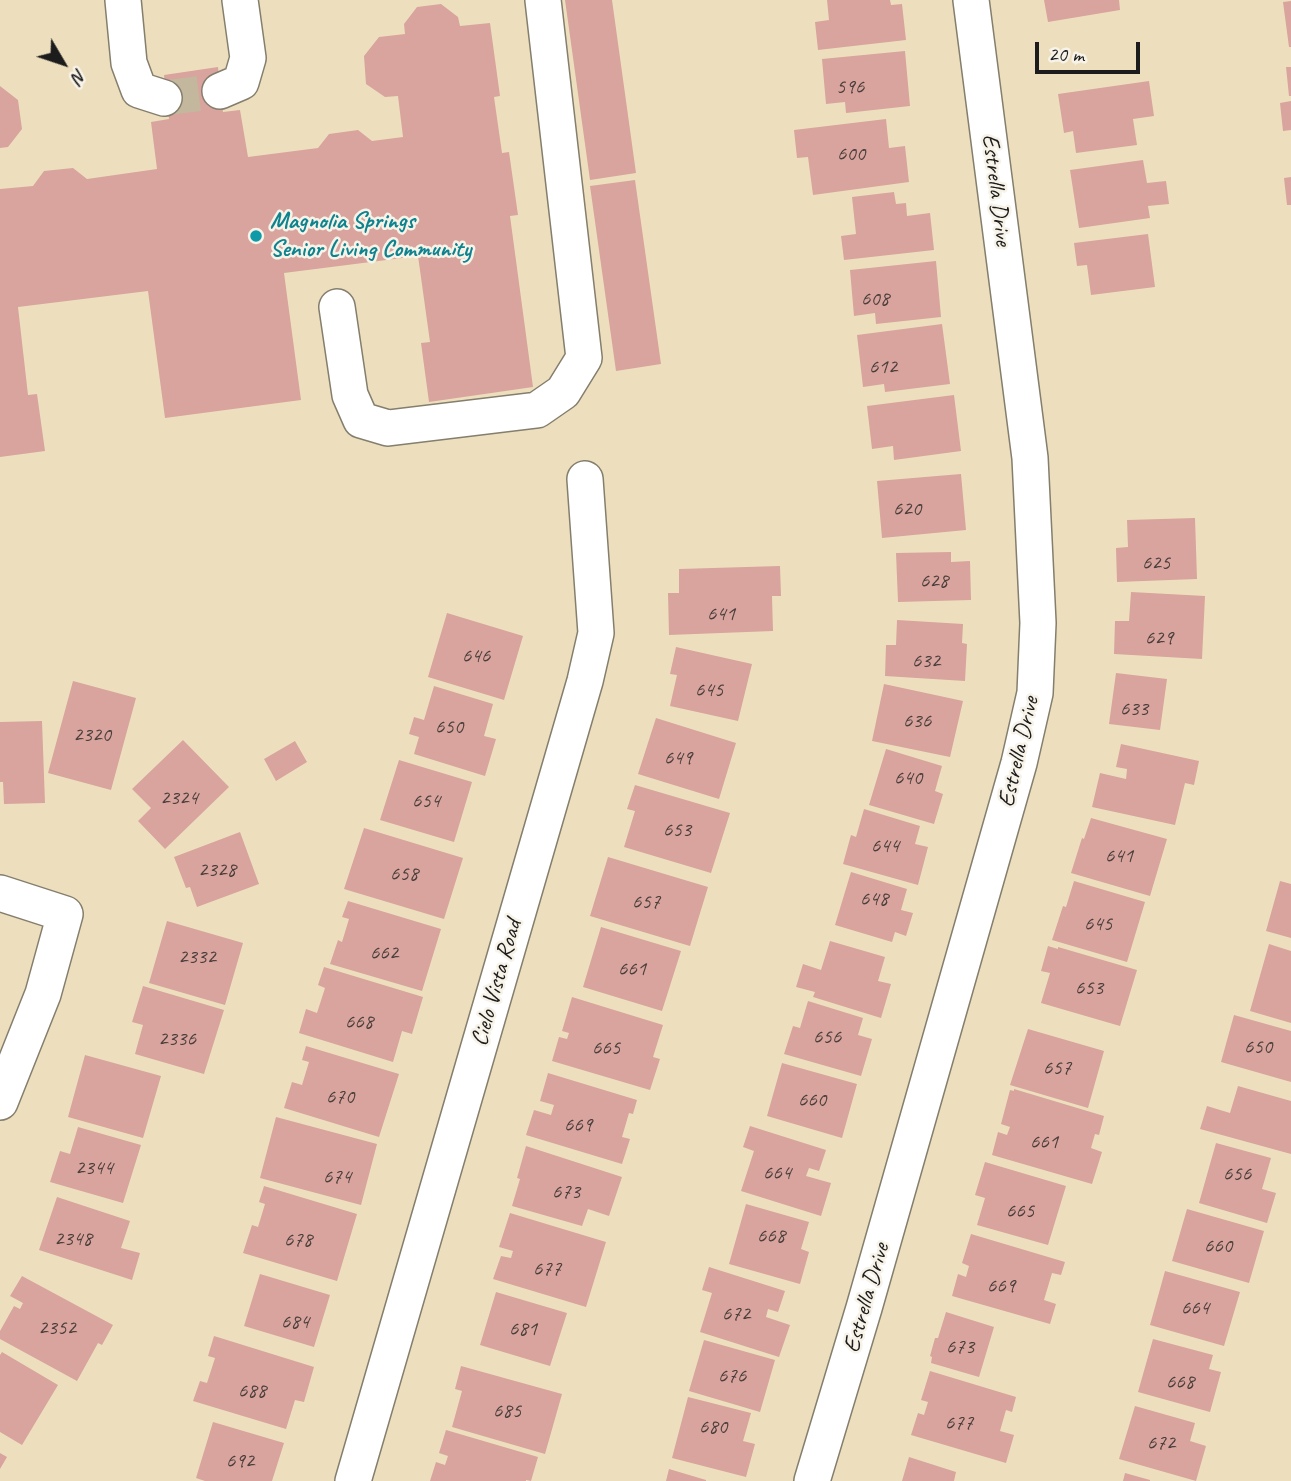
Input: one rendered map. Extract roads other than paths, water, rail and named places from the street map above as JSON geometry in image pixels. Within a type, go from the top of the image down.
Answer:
[{"type":"street","points":[[123,0],[129,63],[139,90],[164,99]]},
{"type":"street","points":[[220,91],[241,82],[248,58],[240,0]]},
{"type":"street","points":[[337,307],[350,395],[361,420],[388,428],[537,410],[563,392],[584,358],[543,0]]},
{"type":"street","name":"Estrella Drive","points":[[812,1481],[1016,776],[1035,693],[1038,623],[1030,458],[971,0]]},
{"type":"street","name":"Cielo Vista Road","points":[[353,1481],[585,681],[596,634],[585,479]]},
{"type":"street","points":[[0,893],[65,914],[43,995],[0,1102]]},
{"type":"tunnel","points":[[164,98],[220,91]]},
{"type":"place","name":"Magnolia Springs Senior Living Community","points":[[256,236]]}]
